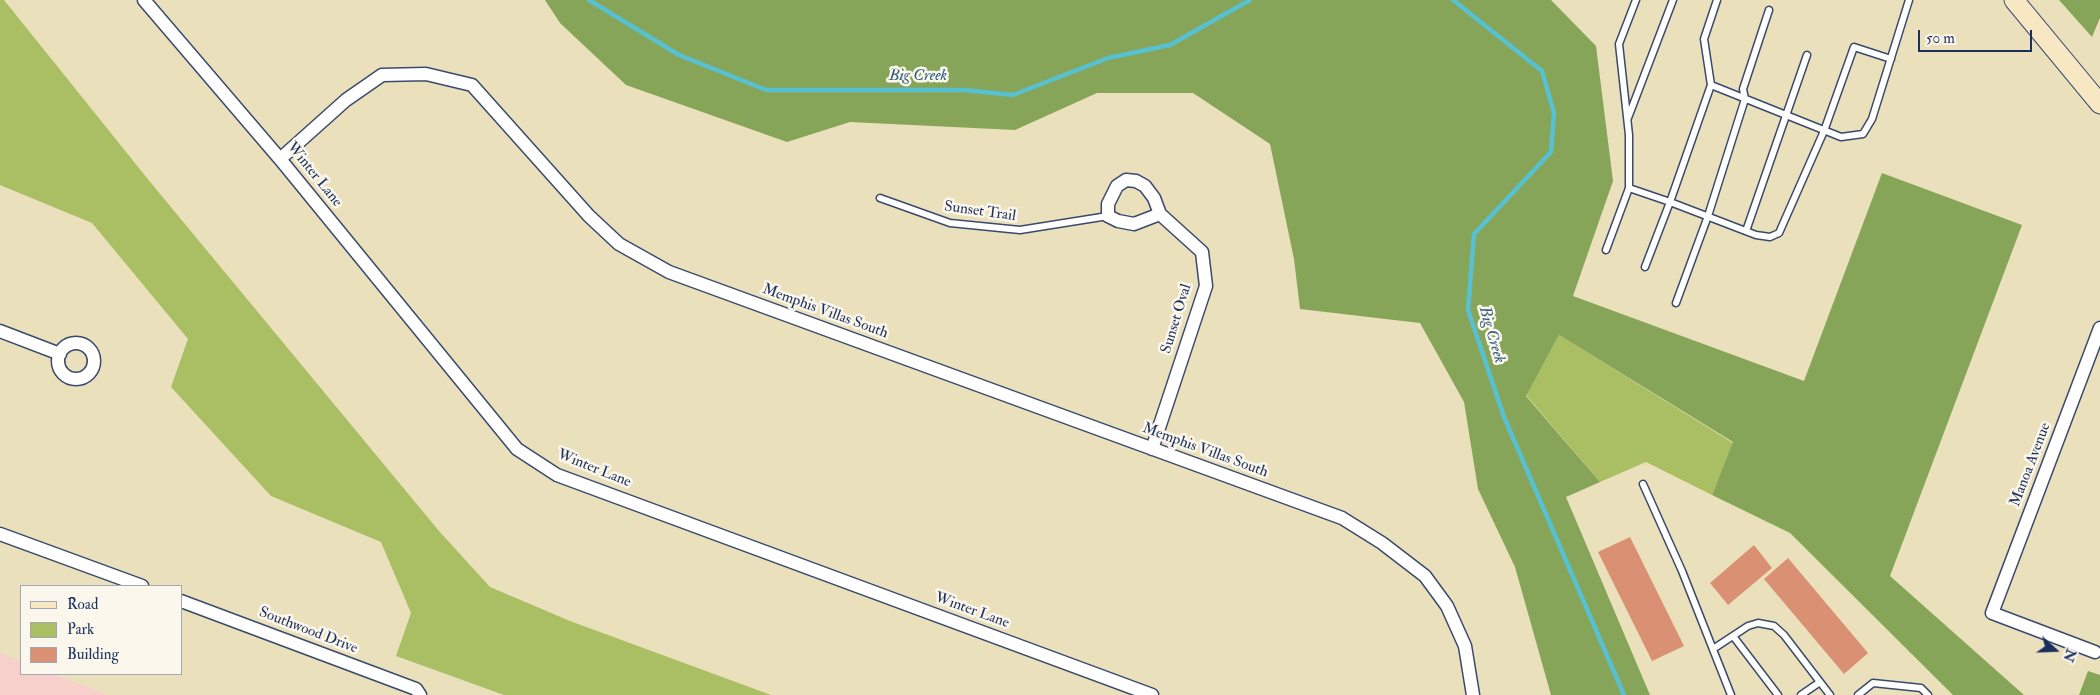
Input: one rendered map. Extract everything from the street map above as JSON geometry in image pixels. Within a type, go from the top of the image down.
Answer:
[{"type":"main road","points":[[2014,0],[2100,104]]},
{"type":"street","name":"Winter Lane","points":[[144,0],[280,159],[517,449],[557,475],[1152,695]]},
{"type":"street","name":"Memphis Villas South","points":[[280,159],[346,100],[382,75],[426,74],[472,86],[589,216],[619,244],[669,272],[1342,518],[1382,543],[1425,576],[1447,606],[1465,646],[1473,695]]},
{"type":"street","name":"Sunset Oval","points":[[1108,216],[1108,204],[1117,186],[1126,180],[1136,181],[1145,186],[1154,198],[1160,214],[1202,252],[1206,286],[1152,449]]},
{"type":"street","points":[[1108,216],[1118,222],[1134,224],[1160,214]]},
{"type":"street","name":"Manoa Avenue","points":[[2095,652],[1992,613],[2100,328]]},
{"type":"street","points":[[0,331],[60,354]]},
{"type":"street","points":[[0,534],[139,585]]},
{"type":"street","name":"Southwood Drive","points":[[182,601],[416,689],[420,695]]},
{"type":"lane","points":[[1606,250],[1628,188],[1627,120],[1619,44],[1636,0]]},
{"type":"lane","points":[[1627,120],[1673,0]]},
{"type":"lane","points":[[1646,267],[1711,85],[1704,39],[1717,0]]},
{"type":"lane","points":[[1711,85],[1841,137],[1863,134],[1872,120],[1909,0]]},
{"type":"lane","points":[[1676,303],[1708,216],[1745,99],[1743,89],[1769,10]]},
{"type":"lane","points":[[1628,188],[1746,230],[1770,237],[1779,233],[1824,130],[1854,48],[1891,59]]},
{"type":"lane","points":[[1746,230],[1806,55]]},
{"type":"lane","name":"Sunset Trail","points":[[880,198],[950,223],[1020,230],[1108,216]]},
{"type":"lane","points":[[1643,484],[1731,695]]},
{"type":"lane","points":[[1713,649],[1748,626],[1758,623],[1774,626],[1784,635],[1830,695]]},
{"type":"lane","points":[[1733,636],[1778,695]]},
{"type":"lane","points":[[1801,695],[1820,682]]},
{"type":"lane","points":[[1858,695],[1872,683],[1921,688],[1928,695]]},
{"type":"shaded area","points":[[0,653],[20,661],[20,675],[56,675],[108,695],[0,695]]},
{"type":"green space","points":[[0,0],[4,0],[151,183],[439,531],[490,587],[570,621],[771,695],[504,695],[396,656],[411,613],[381,542],[271,496],[171,387],[188,339],[92,223],[0,185]]},
{"type":"green space","points":[[545,0],[1551,0],[1596,46],[1613,181],[1573,296],[1804,381],[1882,173],[2022,225],[1890,576],[2024,695],[1953,695],[1790,533],[1712,495],[1733,442],[1559,335],[1526,396],[1600,482],[1566,497],[1650,695],[1551,695],[1515,567],[1478,489],[1464,402],[1420,323],[1300,309],[1294,259],[1270,144],[1193,93],[1097,93],[1015,130],[850,122],[787,142],[626,85],[560,23]]},
{"type":"green space","points":[[2059,0],[2100,0],[2100,18],[2092,37]]},
{"type":"green space","points":[[1559,335],[1733,443],[1712,495],[1646,462],[1600,482],[1526,395]]},
{"type":"green space","points":[[2088,671],[2100,675],[2100,695],[2079,695]]},
{"type":"building","points":[[1630,537],[1684,646],[1652,661],[1598,552]]},
{"type":"building","points":[[1754,545],[1772,568],[1728,605],[1710,583]]},
{"type":"building","points":[[1788,558],[1868,653],[1844,674],[1764,579]]},
{"type":"waterway","name":"Big Creek","points":[[589,0],[679,55],[766,90],[964,90],[1013,95],[1108,58],[1170,45],[1250,0]]},
{"type":"waterway","name":"Big Creek","points":[[1453,0],[1542,71],[1554,113],[1551,152],[1474,234],[1468,310],[1504,417],[1624,695]]}]
